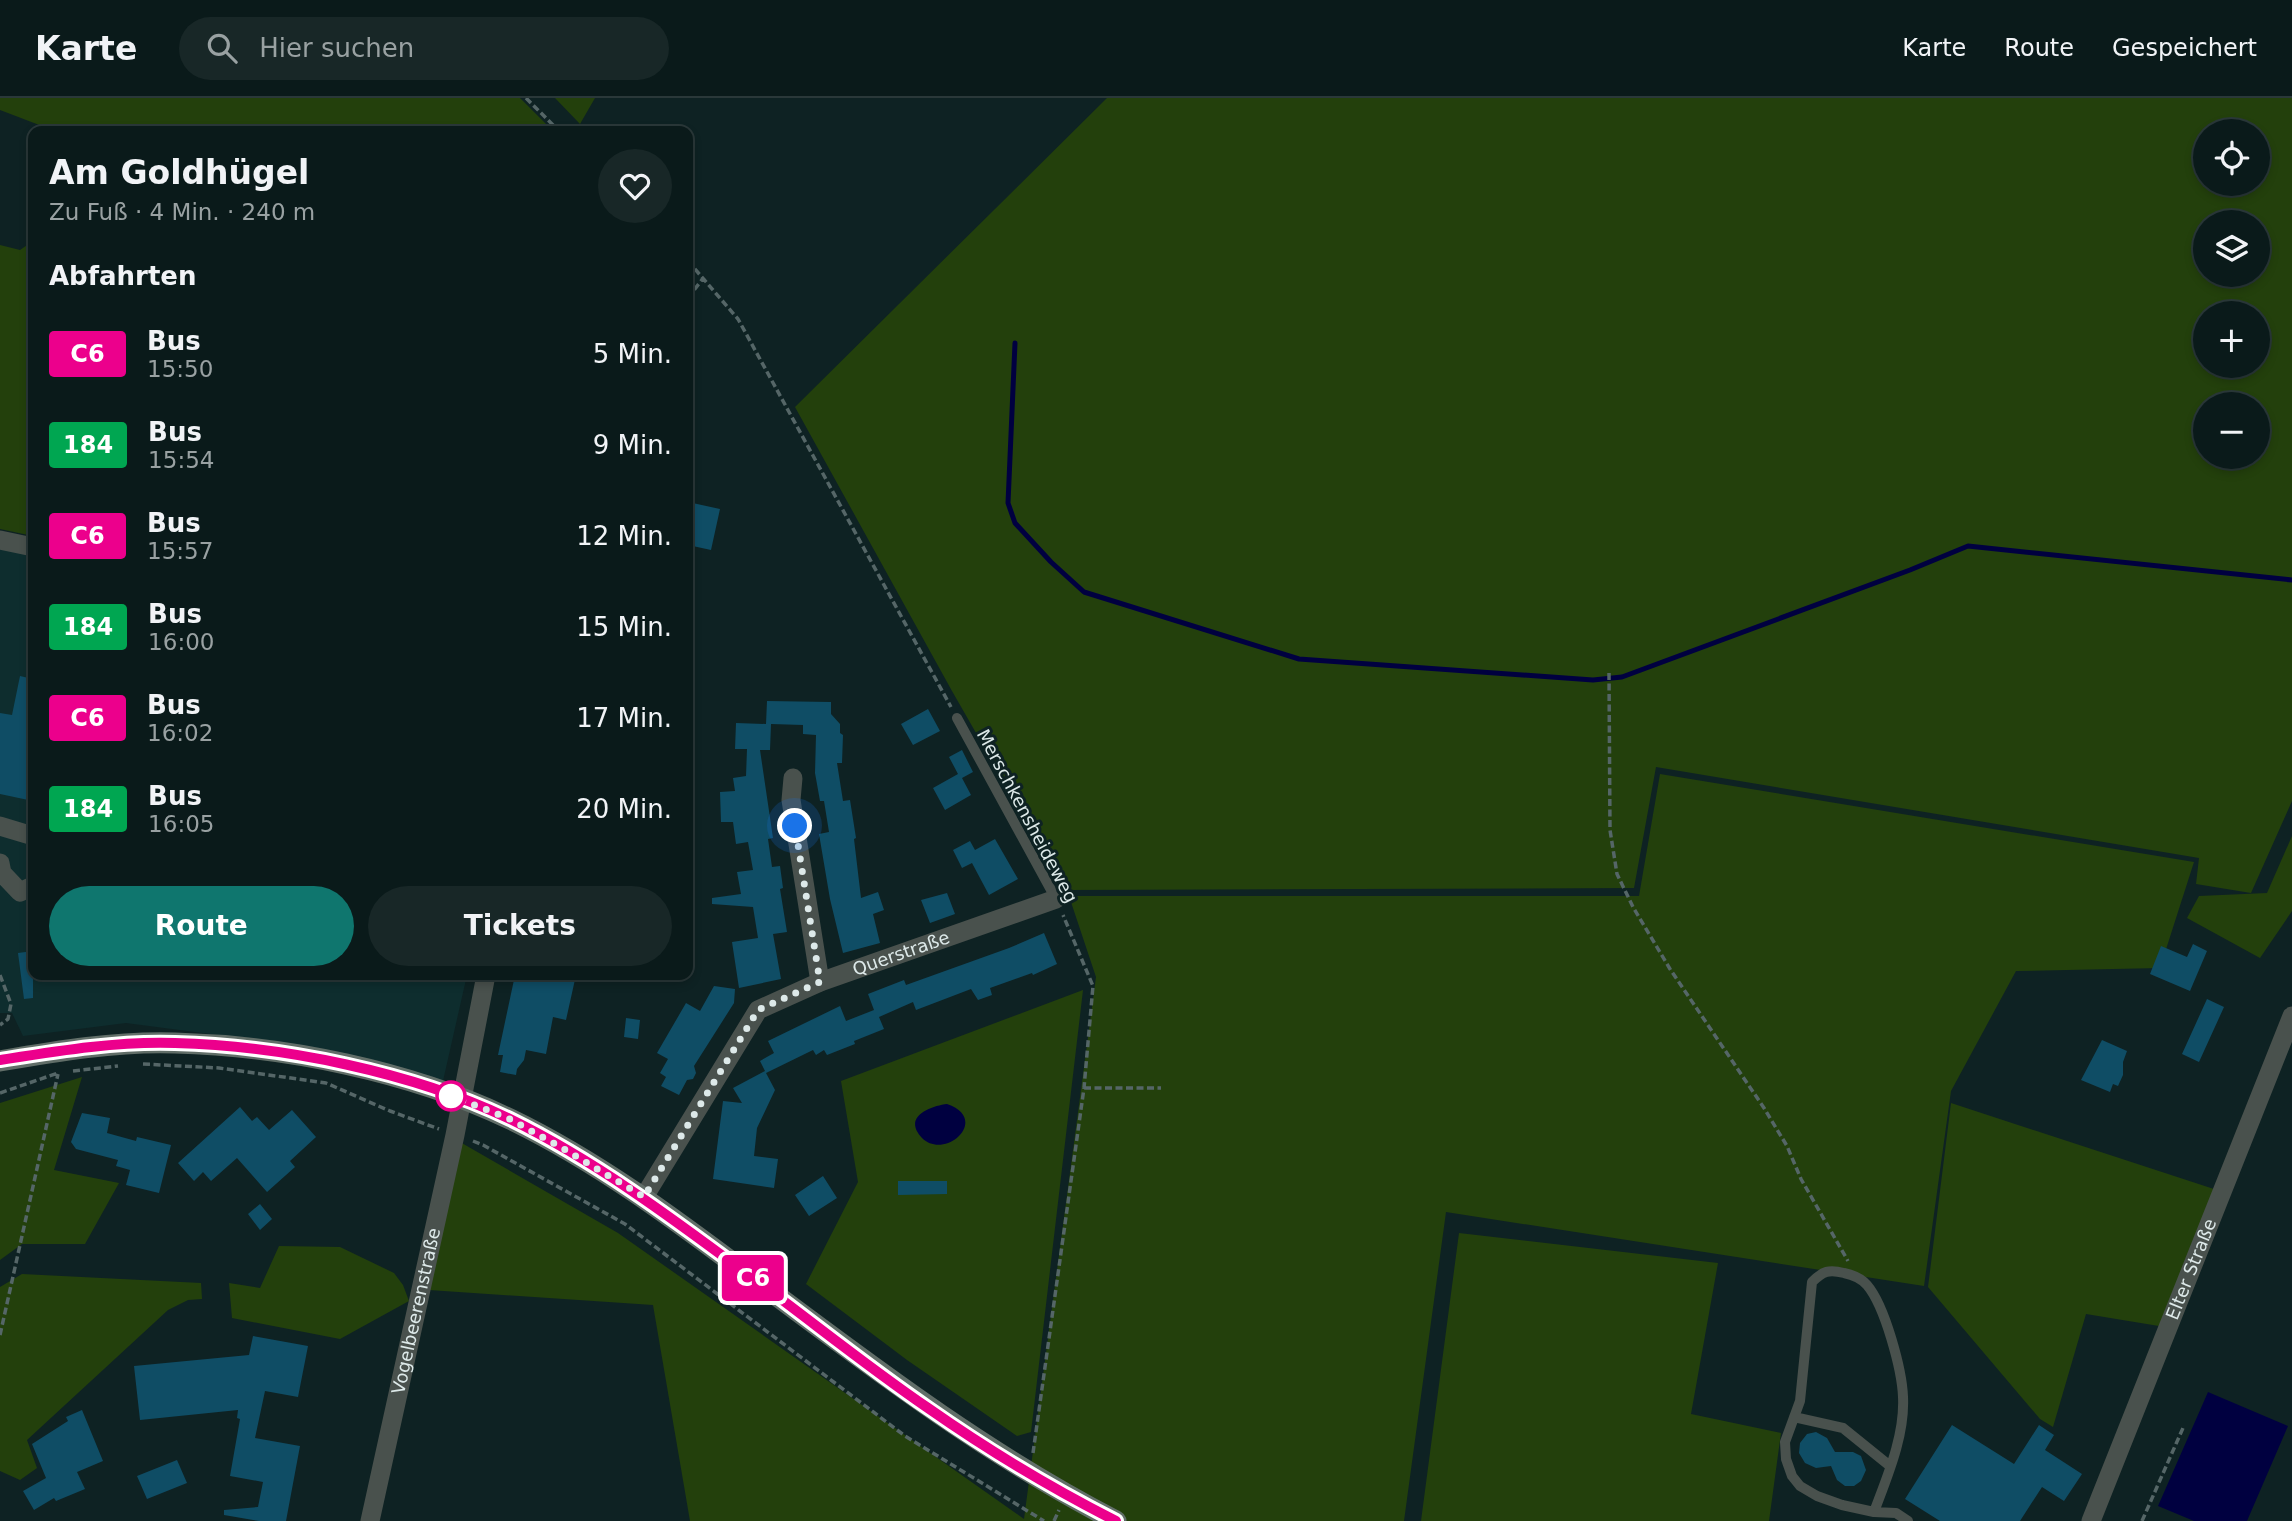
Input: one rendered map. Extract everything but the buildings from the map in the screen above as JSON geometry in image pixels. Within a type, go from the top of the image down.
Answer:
[{"type":"main road","points":[[0,1060],[129,1044],[173,1042],[229,1046],[296,1055],[367,1069],[508,1118],[644,1197],[928,1408],[1025,1471],[1116,1521]]},
{"type":"street","points":[[0,540],[28,546]]},
{"type":"street","points":[[793,778],[791,800],[820,982]]},
{"type":"street","points":[[0,826],[28,834]]},
{"type":"street","points":[[0,863],[2,873],[20,892],[28,888]]},
{"type":"street","name":"Querstraße","points":[[644,1197],[758,1010],[820,982],[1056,899]]},
{"type":"street","name":"Vogelbeerenstraße","points":[[370,1521],[455,1135],[485,980]]},
{"type":"street","name":"Elter Straße","points":[[2091,1521],[2292,1016]]},
{"type":"lane","name":"Merschkensheideweg","points":[[957,718],[1056,899]]},
{"type":"lane","points":[[1874,1512],[1902,1424],[1903,1396],[1894,1352],[1880,1306],[1867,1285],[1855,1275],[1831,1270],[1821,1272],[1812,1282],[1800,1401],[1785,1442],[1786,1459],[1792,1476],[1800,1486],[1842,1505],[1874,1512],[1896,1513],[1908,1521]]},
{"type":"lane","points":[[1794,1417],[1843,1428],[1889,1466]]},
{"type":"path","points":[[526,98],[554,126]]},
{"type":"path","name":"Merschkensheideweg","points":[[693,266],[738,318],[957,718]]},
{"type":"path","points":[[693,291],[704,277]]},
{"type":"path","points":[[1609,673],[1610,830],[1617,874],[1633,907],[1670,969],[1776,1127],[1801,1179],[1855,1275]]},
{"type":"path","name":"Merschkensheideweg","points":[[1034,1452],[1084,1087],[1093,986],[1056,899]]},
{"type":"path","points":[[0,975],[11,1004],[8,1019],[0,1025]]},
{"type":"path","points":[[136,1064],[219,1068],[326,1083],[390,1111],[483,1145],[625,1224],[905,1436],[1044,1521]]},
{"type":"path","points":[[72,1071],[123,1066]]},
{"type":"path","points":[[0,1093],[59,1073],[0,1335]]},
{"type":"path","points":[[1084,1087],[1161,1088]]},
{"type":"path","points":[[2142,1521],[2183,1428]]},
{"type":"shaded area","points":[[0,545],[28,551],[28,980],[466,980],[443,1081],[294,1045],[126,1023],[23,1036],[12,1013],[0,1013]]},
{"type":"shaded area","points":[[947,1104],[960,1111],[965,1119],[964,1127],[960,1135],[952,1141],[931,1144],[917,1131],[917,1119],[926,1110]]},
{"type":"shaded area","points":[[2208,1392],[2288,1426],[2247,1521],[2194,1521],[2158,1506]]},
{"type":"green space","points":[[0,98],[520,98],[548,126],[42,126],[0,110]]},
{"type":"green space","points":[[555,98],[595,98],[580,124]]},
{"type":"green space","points":[[1107,98],[2292,98],[2292,801],[2251,893],[2196,884],[2199,858],[1656,767],[1634,888],[1066,890],[795,407]]},
{"type":"green space","points":[[28,244],[28,535],[0,529],[0,245],[20,250]]},
{"type":"green space","points":[[1660,774],[2194,862],[2160,968],[2016,971],[1951,1091],[1924,1286],[1446,1212],[1404,1521],[690,1521],[653,1305],[429,1290],[460,1142],[618,1233],[1024,1519],[1096,977],[1069,896],[1639,896]]},
{"type":"green space","points":[[2292,836],[2292,911],[2260,958],[2187,918],[2199,896],[2267,893]]},
{"type":"green space","points":[[1083,990],[1031,1432],[1017,1436],[907,1360],[806,1284],[858,1182],[841,1081]]},
{"type":"green space","points":[[82,1077],[54,1170],[119,1183],[85,1244],[22,1244],[0,1260],[0,1103]]},
{"type":"green space","points":[[1951,1103],[2220,1191],[2165,1327],[2086,1314],[2053,1427],[2040,1419],[1928,1287]]},
{"type":"green space","points":[[1459,1233],[1718,1263],[1691,1414],[1781,1433],[1769,1521],[1421,1521]]},
{"type":"green space","points":[[279,1246],[340,1247],[394,1273],[403,1285],[409,1301],[340,1339],[232,1318],[229,1283],[260,1288]]},
{"type":"green space","points":[[22,1274],[201,1283],[202,1299],[188,1300],[168,1310],[27,1440],[37,1468],[20,1480],[0,1471],[0,1287]]},
{"type":"waterway","points":[[1015,343],[1008,503],[1015,523],[1051,562],[1084,592],[1299,659],[1593,680],[1622,677],[1968,546],[2292,580]]},
{"type":"bus line","name":"C6","points":[[0,1060],[129,1044],[173,1042],[229,1046],[296,1055],[367,1069],[421,1085],[508,1118],[644,1197],[928,1408],[1025,1471],[1116,1521]]},
{"type":"route","points":[[451,1096],[508,1118],[644,1197],[758,1010],[820,982],[795,826]]}]
